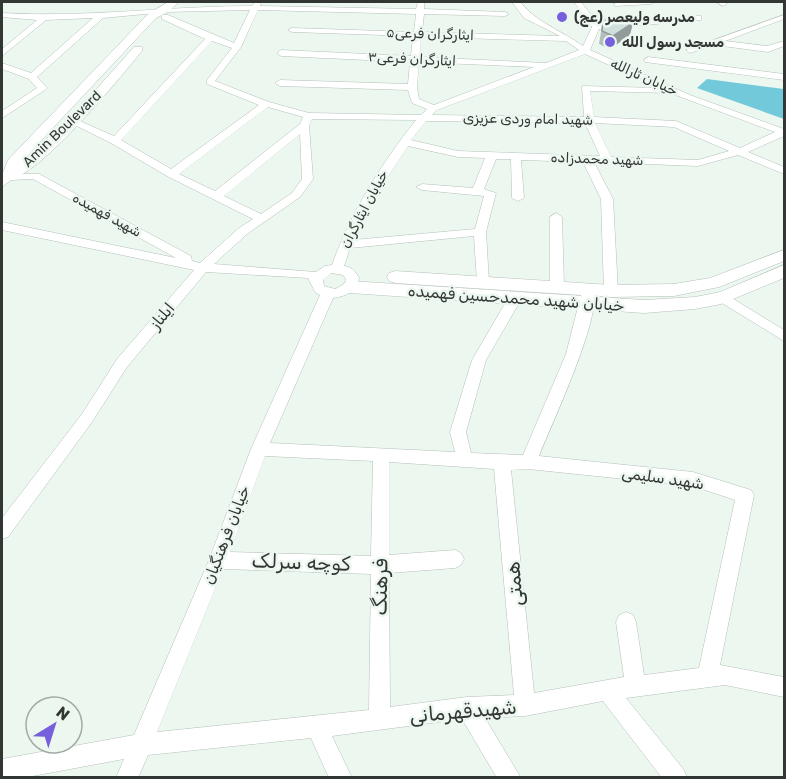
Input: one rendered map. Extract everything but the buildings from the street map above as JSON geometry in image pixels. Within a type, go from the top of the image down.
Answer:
[{"type":"main road","name":"Amin Boulevard","points":[[5,180],[31,163],[72,121],[168,10]]},
{"type":"main road","name":"Amin Boulevard","points":[[5,180],[13,162],[152,16],[168,10]]},
{"type":"main road","name":"خیابان شهید محمدحسین فهمیده","points":[[346,276],[557,287],[588,298],[611,291],[674,290],[713,283],[784,255]]},
{"type":"main road","name":"خیابان شهید محمدحسین فهمیده","points":[[346,276],[515,298],[588,298],[675,304],[722,297],[783,276]]},
{"type":"street","name":"خیابان ثارالله","points":[[516,2],[527,16],[585,51],[675,92],[784,132]]},
{"type":"street","points":[[577,2],[596,27]]},
{"type":"street","points":[[618,4],[658,9],[698,18]]},
{"type":"street","points":[[168,10],[210,38],[237,47],[257,5]]},
{"type":"street","points":[[2,15],[44,18],[99,17],[257,5],[420,7],[505,14]]},
{"type":"street","points":[[420,7],[412,87],[415,101],[434,108]]},
{"type":"street","points":[[585,51],[596,27],[658,9]]},
{"type":"street","points":[[32,77],[99,17]]},
{"type":"street","points":[[690,50],[784,17]]},
{"type":"street","points":[[2,53],[44,18]]},
{"type":"street","name":"ایثارگران فرعی۵","points":[[292,30],[568,39]]},
{"type":"street","points":[[115,141],[210,38]]},
{"type":"street","points":[[714,42],[768,49],[784,43]]},
{"type":"street","name":"شهید امام وردی عزیزی","points":[[237,47],[210,82],[306,121],[421,117],[676,124],[784,171]]},
{"type":"street","name":"خیابان ایثارگران","points":[[346,276],[344,245],[382,173],[421,117],[434,108],[585,51]]},
{"type":"street","name":"ایثارگران فرعی۳","points":[[281,53],[544,65]]},
{"type":"street","points":[[648,60],[784,77]]},
{"type":"street","points":[[2,66],[32,77],[42,88],[2,115]]},
{"type":"street","points":[[280,83],[412,87]]},
{"type":"street","points":[[607,159],[589,120],[585,88],[675,92]]},
{"type":"street","points":[[171,174],[266,104]]},
{"type":"street","points":[[72,121],[115,141],[171,174],[260,219]]},
{"type":"street","points":[[216,196],[306,121]]},
{"type":"street","name":"ایلناز","points":[[2,531],[87,418],[122,363],[203,268],[228,243],[296,195],[308,179],[306,121]]},
{"type":"street","name":"شهید محمدزاده","points":[[405,142],[458,154],[698,163],[741,151],[784,132]]},
{"type":"street","points":[[477,192],[492,155]]},
{"type":"street","points":[[516,156],[518,198]]},
{"type":"street","points":[[587,159],[607,200],[611,291]]},
{"type":"street","name":"شهید فهمیده","points":[[5,180],[35,176],[203,268]]},
{"type":"street","points":[[422,187],[490,193],[480,232],[483,282]]},
{"type":"street","points":[[556,217],[557,287]]},
{"type":"street","points":[[2,226],[203,268],[310,274],[316,278],[317,286],[328,293],[343,292],[346,276],[324,271],[316,278]]},
{"type":"street","points":[[344,245],[480,232]]},
{"type":"street","name":"خیابان فرهنگیان","points":[[127,777],[218,560],[259,449],[328,293]]},
{"type":"street","points":[[722,297],[784,336]]},
{"type":"street","points":[[465,459],[458,432],[479,360],[515,298]]},
{"type":"street","points":[[528,462],[574,351],[588,298]]},
{"type":"street","name":"شهید سلیمی","points":[[259,449],[465,459],[502,463],[528,462],[693,479],[744,495],[706,678]]},
{"type":"street","name":"فرهنگ","points":[[379,719],[381,455]]},
{"type":"street","name":"همتی","points":[[502,463],[525,705]]},
{"type":"street","name":"کوچه سرلک","points":[[218,560],[380,565],[455,560]]},
{"type":"street","points":[[626,622],[636,686]]},
{"type":"street","name":"شهیدقهرمانی","points":[[2,770],[140,745],[317,727],[467,708],[525,705],[607,690],[725,675],[784,687]]},
{"type":"street","points":[[607,690],[676,777]]},
{"type":"street","points":[[467,708],[510,777]]},
{"type":"street","points":[[317,727],[341,777]]},
{"type":"water","points":[[707,79],[784,89],[784,119],[697,88]]},
{"type":"place","name":"مدرسه ولیعصر (عج)","points":[[562,17]]},
{"type":"place","name":"مسجد رسول الله","points":[[610,42]]}]
